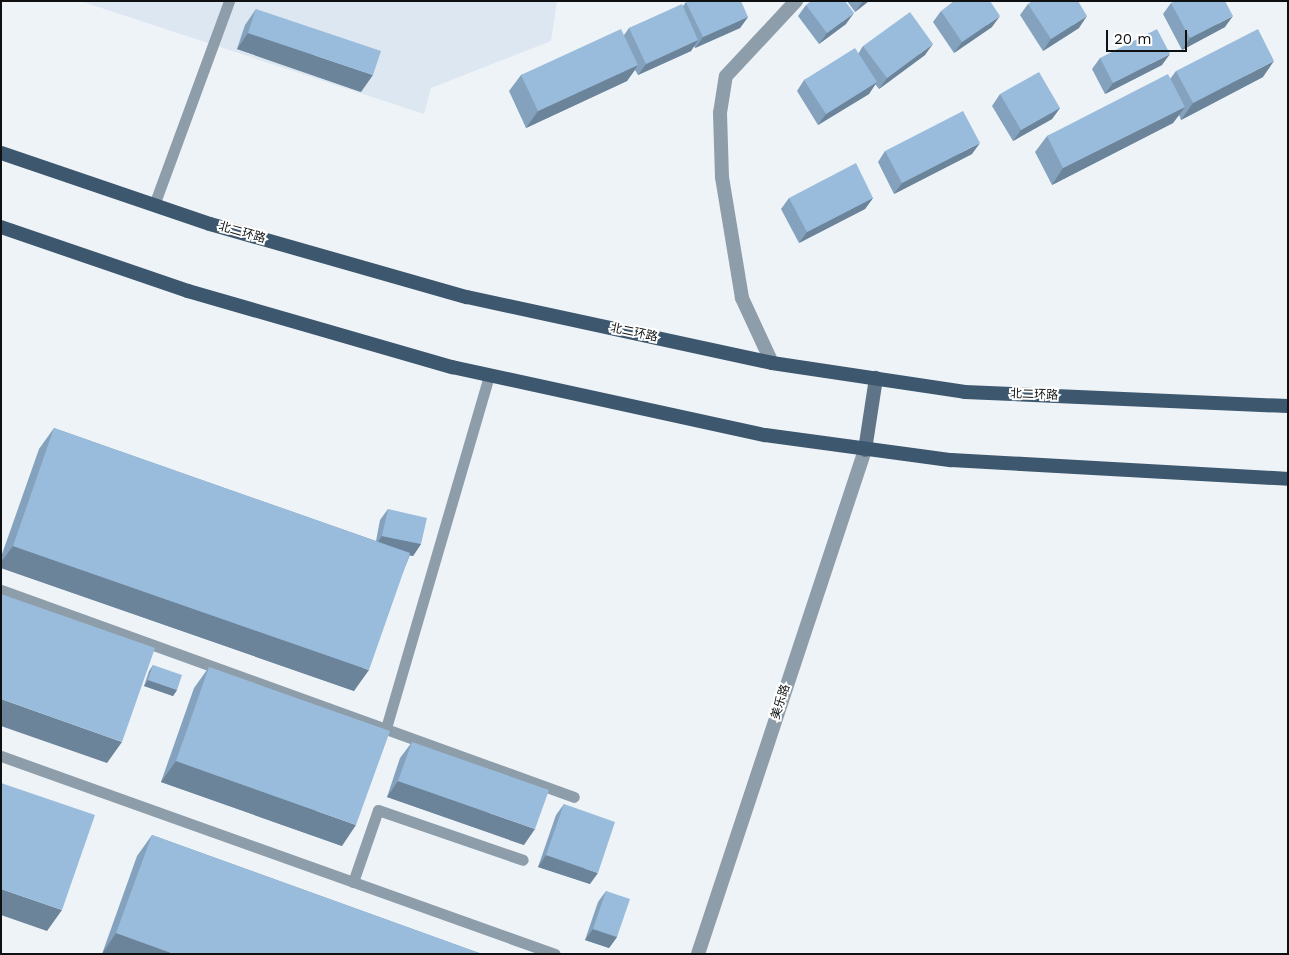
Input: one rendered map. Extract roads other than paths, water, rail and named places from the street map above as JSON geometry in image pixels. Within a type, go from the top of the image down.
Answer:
[{"type":"main road","name":"北二环路","points":[[1,153],[154,205],[466,297],[772,363],[965,392],[1288,406]]},
{"type":"main road","points":[[1,227],[188,291],[488,375],[765,435],[865,450],[951,460],[1288,479]]},
{"type":"main road","points":[[865,450],[876,378]]},
{"type":"street","points":[[772,363],[742,298],[722,177],[720,114],[726,76],[796,1]]},
{"type":"street","name":"美乐路","points":[[698,954],[865,450]]},
{"type":"lane","points":[[154,205],[229,1]]},
{"type":"lane","points":[[386,728],[488,375]]},
{"type":"lane","points":[[1,590],[574,796]]},
{"type":"lane","points":[[1,756],[555,954]]},
{"type":"lane","points":[[354,882],[378,810],[523,860]]}]
